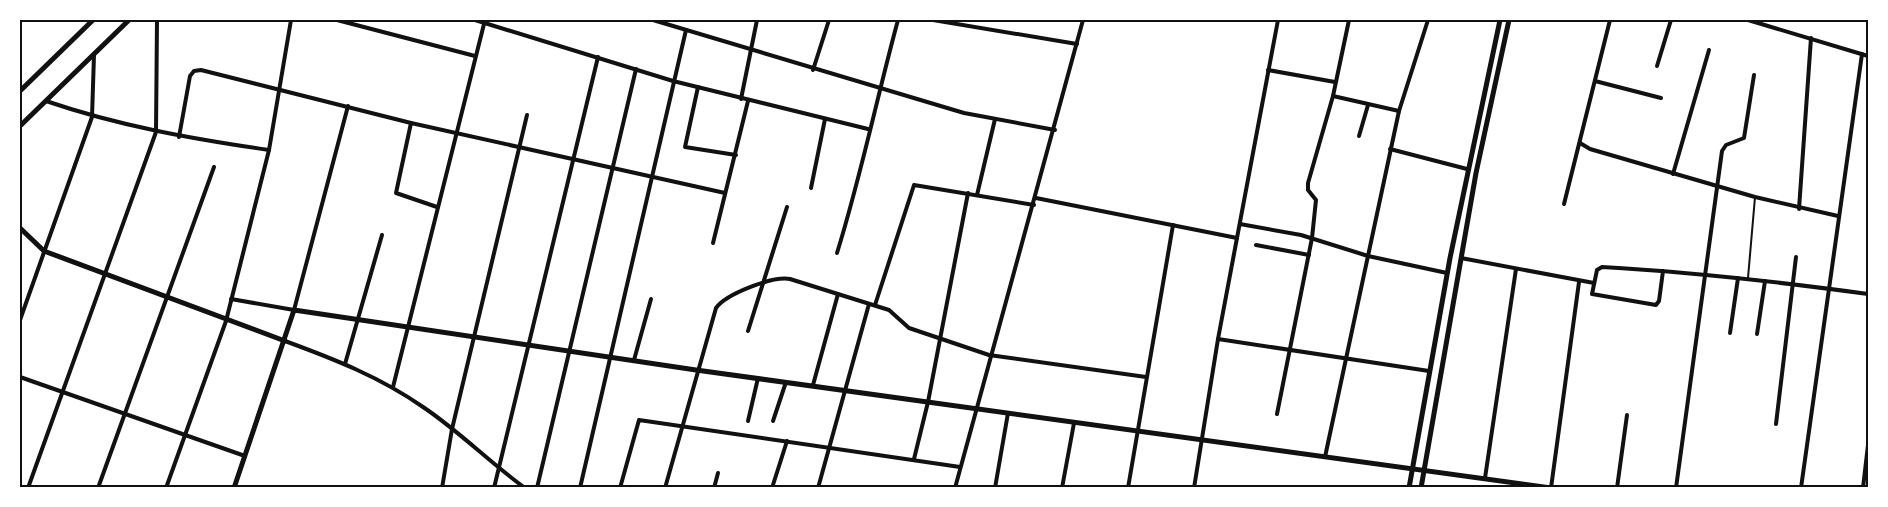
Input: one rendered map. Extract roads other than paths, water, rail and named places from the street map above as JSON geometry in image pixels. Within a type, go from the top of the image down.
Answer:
[{"type":"street","points":[[20,91],[93,20]]},
{"type":"street","points":[[20,126],[129,20]]},
{"type":"street","points":[[28,488],[156,132],[157,20]]},
{"type":"street","points":[[166,488],[226,321],[269,150],[291,20]]},
{"type":"street","points":[[337,20],[475,56]]},
{"type":"street","points":[[365,27],[367,20]]},
{"type":"street","points":[[475,20],[485,21],[673,81],[868,129]]},
{"type":"street","points":[[653,20],[879,89],[995,119],[1055,130]]},
{"type":"street","points":[[741,99],[757,20]]},
{"type":"street","points":[[813,70],[829,20]]},
{"type":"street","points":[[837,253],[853,203],[868,129],[898,20]]},
{"type":"street","points":[[933,20],[1077,44]]},
{"type":"street","points":[[955,488],[989,355],[1036,198],[1083,20]]},
{"type":"street","points":[[1194,488],[1218,339],[1278,20]]},
{"type":"street","points":[[1277,414],[1312,238],[1316,200],[1308,190],[1308,183],[1333,96],[1349,20]]},
{"type":"street","points":[[1325,457],[1390,149],[1399,111],[1428,20]]},
{"type":"street","points":[[1409,488],[1467,169],[1500,20]]},
{"type":"street","points":[[1421,488],[1488,111],[1509,20]]},
{"type":"street","points":[[1564,204],[1610,20]]},
{"type":"street","points":[[1657,66],[1671,20]]},
{"type":"street","points":[[1748,20],[1869,56]]},
{"type":"street","points":[[393,387],[485,21]]},
{"type":"street","points":[[580,488],[686,30]]},
{"type":"street","points":[[1799,209],[1811,38]]},
{"type":"street","points":[[1673,174],[1709,50]]},
{"type":"street","points":[[20,320],[92,117],[94,54]]},
{"type":"street","points":[[1802,488],[1862,54]]},
{"type":"street","points":[[494,488],[571,158],[598,57]]},
{"type":"street","points":[[537,488],[636,69]]},
{"type":"street","points":[[179,137],[190,76],[194,71],[201,70],[411,123],[725,193]]},
{"type":"street","points":[[1268,70],[1335,82]]},
{"type":"street","points":[[1676,488],[1724,147],[1744,138],[1754,75]]},
{"type":"street","points":[[1594,81],[1661,98]]},
{"type":"street","points":[[698,87],[685,147],[736,155]]},
{"type":"street","points":[[1333,96],[1399,111]]},
{"type":"street","points":[[46,101],[92,117],[156,132],[269,150]]},
{"type":"street","points":[[712,243],[748,101]]},
{"type":"street","points":[[1359,136],[1368,105]]},
{"type":"street","points":[[234,488],[285,342],[348,106]]},
{"type":"street","points":[[442,488],[452,429],[527,115]]},
{"type":"street","points":[[811,188],[825,119]]},
{"type":"street","points":[[977,195],[995,119]]},
{"type":"street","points":[[411,123],[396,193],[437,207]]},
{"type":"street","points":[[1580,143],[1717,187],[1799,209],[1838,216]]},
{"type":"street","points":[[1390,149],[1467,169]]},
{"type":"street","points":[[98,488],[214,166]]},
{"type":"street","points":[[875,305],[914,185],[1034,205]]},
{"type":"street","points":[[914,459],[928,402],[968,193]]},
{"type":"street","points":[[1036,198],[1237,238]]},
{"type":"street","points":[[748,331],[787,207]]},
{"type":"street","points":[[1240,224],[1312,238],[1368,256],[1447,273]]},
{"type":"street","points":[[1128,488],[1173,225]]},
{"type":"street","points":[[20,228],[44,251],[104,276],[345,364],[393,387],[452,429],[498,469],[525,488]]},
{"type":"street","points":[[345,364],[382,234]]},
{"type":"street","points":[[1256,245],[1309,255]]},
{"type":"street","points":[[1776,424],[1796,257]]},
{"type":"street","points":[[1461,258],[1594,283]]},
{"type":"street","points":[[1663,271],[1659,301],[1656,305],[1594,297],[1597,270],[1602,267],[1663,271],[1748,279],[1869,294]]},
{"type":"street","points":[[1485,478],[1516,269]]},
{"type":"street","points":[[665,488],[711,317],[719,303],[764,283],[783,278],[875,305],[893,312],[906,326],[940,340],[989,355],[1146,377]]},
{"type":"street","points":[[1730,333],[1738,278]]},
{"type":"street","points":[[1757,334],[1765,281]]},
{"type":"street","points":[[231,299],[696,370],[1551,487],[1579,282]]},
{"type":"street","points":[[813,385],[838,294]]},
{"type":"street","points":[[634,360],[651,299]]},
{"type":"street","points":[[818,488],[869,304]]},
{"type":"street","points":[[1218,339],[1429,370]]},
{"type":"street","points":[[20,377],[246,456]]},
{"type":"street","points":[[748,421],[758,377]]},
{"type":"street","points":[[773,421],[786,381]]},
{"type":"street","points":[[995,488],[1008,413]]},
{"type":"street","points":[[1617,488],[1627,415]]},
{"type":"street","points":[[620,488],[639,420],[830,446],[960,467]]},
{"type":"street","points":[[1062,488],[1074,423]]},
{"type":"street","points":[[772,488],[787,441]]},
{"type":"street","points":[[1863,488],[1869,445]]},
{"type":"street","points":[[714,488],[718,473]]},
{"type":"lane","points":[[1748,279],[1755,197]]}]
